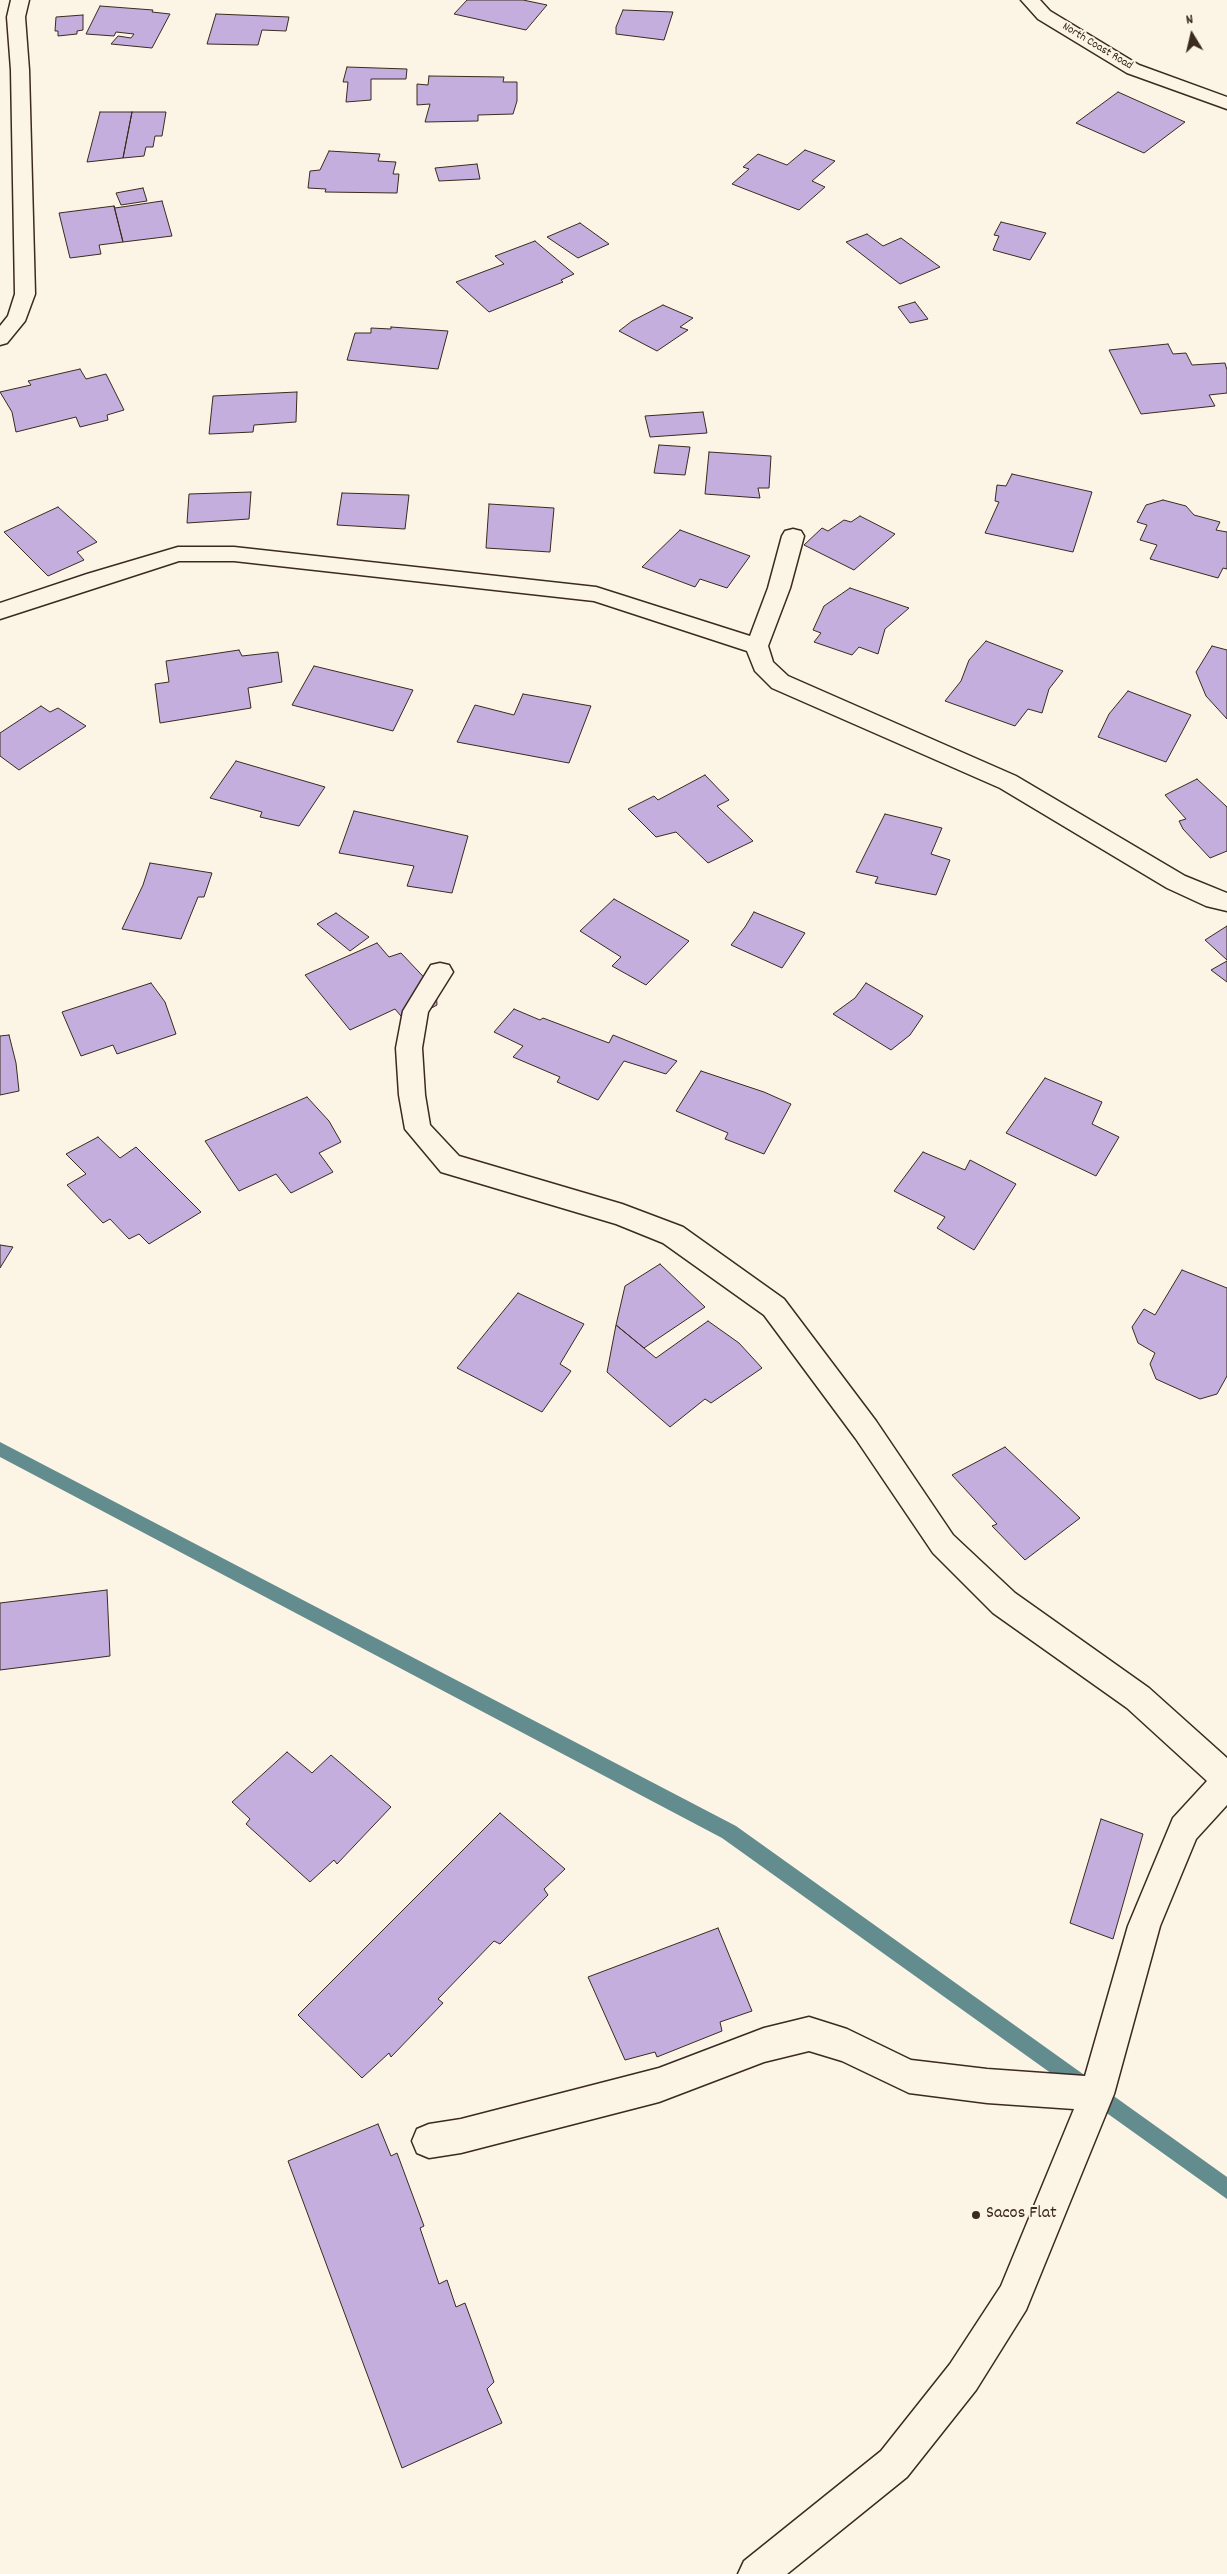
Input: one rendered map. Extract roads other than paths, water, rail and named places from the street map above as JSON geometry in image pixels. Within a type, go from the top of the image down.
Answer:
[{"type":"street","points":[[0,339],[18,317],[25,294],[20,70],[16,17],[20,0]]},
{"type":"street","name":"North Coast Road","points":[[1030,0],[1044,15],[1133,70],[1227,104]]},
{"type":"street","points":[[794,536],[757,646],[763,664],[780,682],[1008,782],[1176,882],[1215,900],[1227,902]]},
{"type":"street","points":[[0,611],[95,579],[178,554],[234,554],[596,594],[757,646]]},
{"type":"street","points":[[440,972],[416,1011],[409,1048],[412,1095],[418,1129],[450,1164],[622,1215],[673,1235],[774,1307],[866,1430],[943,1544],[1004,1603],[1138,1698],[1227,1778]]},
{"type":"street","points":[[759,2574],[894,2464],[963,2377],[1014,2298],[1097,2094],[1144,1926],[1184,1829],[1227,1782]]},
{"type":"street","points":[[429,2140],[471,2134],[650,2087],[764,2045],[809,2034],[847,2046],[909,2076],[987,2086],[1097,2094]]},
{"type":"waterway","points":[[0,1449],[729,1832],[1227,2189]]},
{"type":"place","name":"Sacos Flat","points":[[976,2215]]}]
